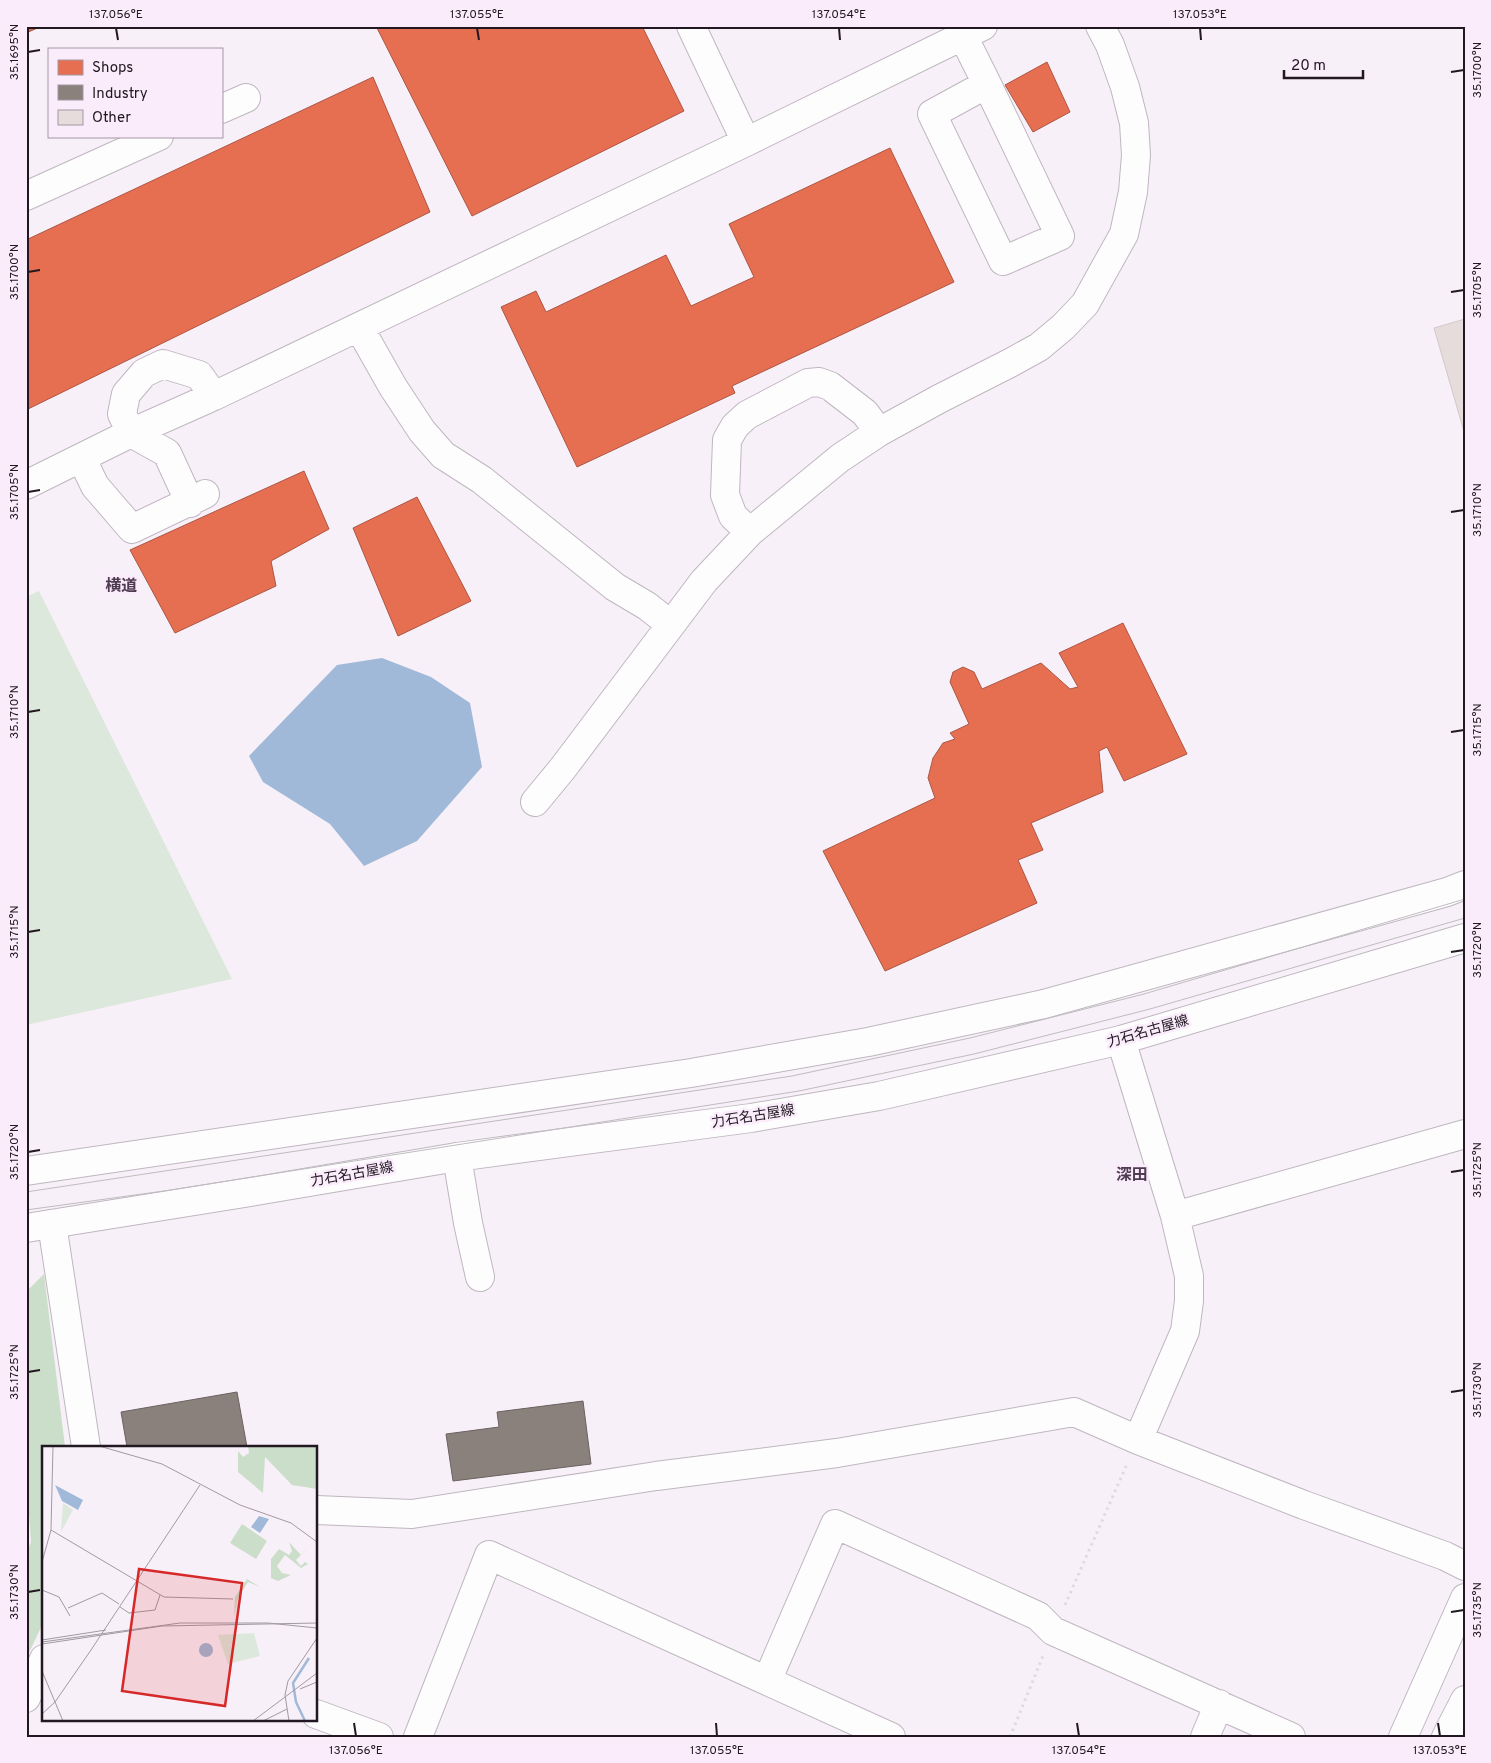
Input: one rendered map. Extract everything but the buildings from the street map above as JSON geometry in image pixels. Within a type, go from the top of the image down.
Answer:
[{"type":"street","points":[[691,26],[746,142]]},
{"type":"street","points":[[535,802],[563,768],[704,581],[750,532],[840,458],[880,432],[939,399],[1010,364],[1045,342],[1063,327],[1085,304],[1124,234],[1133,192],[1136,155],[1134,123],[1125,87],[1110,46],[1100,26]]},
{"type":"street","points":[[26,485],[82,459],[131,433],[214,396],[746,142],[973,31],[987,84],[1060,236],[1003,261],[932,114],[987,84]]},
{"type":"street","points":[[222,109],[246,98]]},
{"type":"street","points":[[26,196],[155,138]]},
{"type":"street","points":[[359,327],[393,387],[422,431],[443,454],[482,480],[615,587],[647,606],[670,624]]},
{"type":"street","points":[[82,459],[95,486],[132,529],[198,499],[167,453],[131,433],[122,414],[126,394],[144,373],[163,364],[199,374],[214,396]]},
{"type":"street","points":[[750,532],[733,516],[725,496],[728,440],[735,426],[747,415],[808,383],[819,382],[830,386],[865,413],[880,432]]},
{"type":"street","points":[[26,1171],[691,1073],[868,1042],[1044,1004],[1283,936],[1447,892],[1465,885]]},
{"type":"street","name":"力石名古屋線","points":[[39,1226],[457,1157],[751,1118],[878,1096],[1121,1040],[1465,938]]},
{"type":"street","points":[[1121,1040],[1175,1216],[1189,1276],[1189,1301],[1184,1330],[1138,1440]]},
{"type":"street","points":[[1175,1216],[1465,1134]]},
{"type":"street","points":[[457,1157],[468,1223],[480,1277]]},
{"type":"street","points":[[39,1226],[86,1446]]},
{"type":"street","points":[[318,1510],[412,1514],[656,1476],[837,1453],[1074,1412],[1138,1440],[1304,1505],[1445,1556],[1465,1566]]},
{"type":"street","points":[[767,1680],[835,1524],[1038,1616],[1053,1632],[1291,1737]]},
{"type":"street","points":[[418,1737],[489,1555],[892,1737]]},
{"type":"street","points":[[1403,1737],[1465,1598]]},
{"type":"street","points":[[26,1698],[42,1663]]},
{"type":"street","points":[[1446,1737],[1465,1700]]},
{"type":"street","points":[[1205,1737],[1219,1704]]},
{"type":"street","points":[[318,1715],[379,1737]]},
{"type":"path","points":[[1010,1737],[1053,1632],[1138,1440]]},
{"type":"green space","points":[[39,591],[232,979],[26,1025],[26,597]]},
{"type":"green space","points":[[44,1274],[65,1446],[42,1446],[42,1625],[26,1659],[26,1554],[31,1542],[26,1475],[26,1292]]},
{"type":"water","points":[[382,658],[431,677],[470,703],[482,767],[417,841],[364,866],[330,824],[263,782],[249,756],[337,665]]},
{"type":"tram line","points":[[26,1192],[792,1076],[970,1038],[1144,994],[1465,899]]},
{"type":"tram line","points":[[26,1210],[164,1191],[799,1091],[974,1054],[1150,1009],[1465,918]]},
{"type":"district","name":"横道","points":[[121,587]]},
{"type":"district","name":"深田","points":[[1132,1176]]}]
